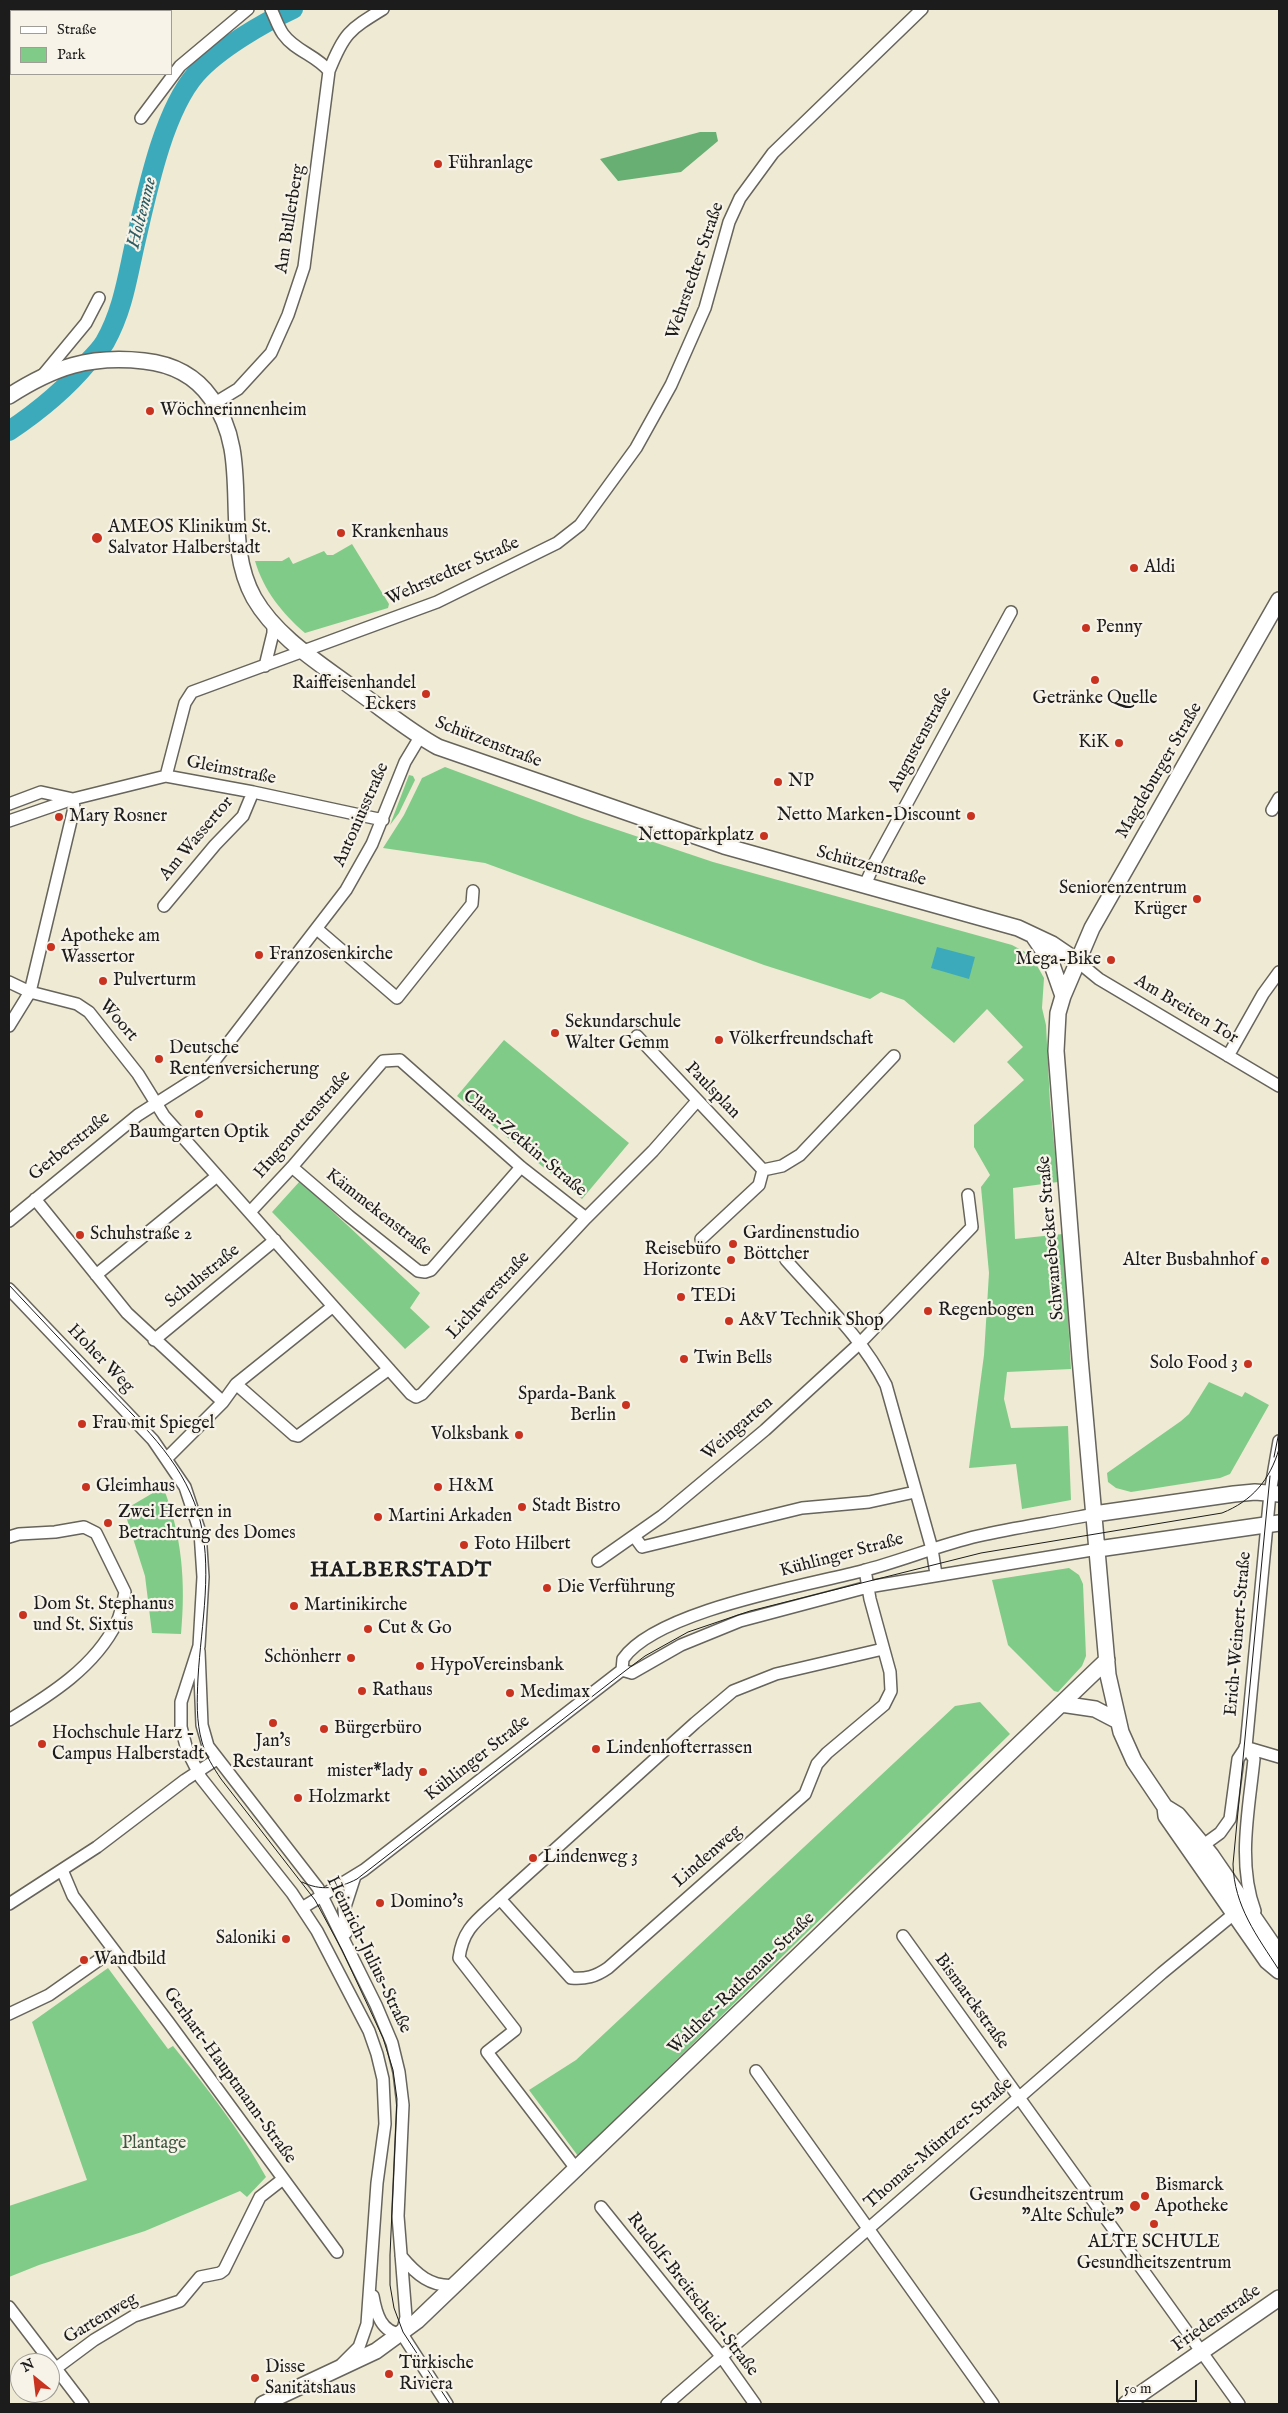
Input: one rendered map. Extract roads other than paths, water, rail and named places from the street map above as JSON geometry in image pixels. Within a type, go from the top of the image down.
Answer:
[{"type":"main road","name":"Schützenstraße","points":[[9,396],[48,373],[80,362],[118,359],[159,363],[177,369],[202,386],[215,402],[226,424],[232,442],[237,532],[244,573],[255,599],[273,623],[305,652],[420,737],[438,747],[724,846],[1003,923],[1032,934],[1061,950],[1077,962]]},
{"type":"main road","name":"Magdeburger Straße","points":[[1077,962],[1100,914],[1279,600]]},
{"type":"main road","points":[[1032,934],[1046,952],[1063,996]]},
{"type":"main road","name":"Schwanebecker Straße","points":[[1077,962],[1063,996],[1056,1033],[1058,1086],[1107,1660],[1118,1721],[1134,1761],[1165,1807],[1178,1815],[1198,1849]]},
{"type":"main road","points":[[1094,1514],[1234,1494],[1274,1494]]},
{"type":"main road","points":[[1098,1549],[1273,1524]]},
{"type":"main road","name":"Walther-Rathenau-Straße","points":[[263,2404],[376,2351],[402,2334],[577,2170],[1107,1660]]},
{"type":"main road","points":[[1061,1704],[1095,1709],[1118,1721]]},
{"type":"main road","points":[[1198,1849],[1235,1914],[1267,1961],[1279,1971]]},
{"type":"main road","points":[[1198,1849],[1258,1920],[1279,1954]]},
{"type":"main road","name":"Friedenstraße","points":[[1126,2404],[1279,2298]]},
{"type":"street","points":[[140,118],[180,66],[248,9]]},
{"type":"street","points":[[271,9],[282,34],[297,48],[321,61],[329,71]]},
{"type":"street","name":"Am Bullerberg","points":[[215,402],[238,389],[271,353],[288,315],[304,267],[329,71],[339,46],[352,28],[382,9]]},
{"type":"street","name":"Wehrstedter Straße","points":[[166,776],[188,694],[437,602],[476,585],[557,543],[580,524],[636,448],[672,385],[705,308],[729,222],[740,198],[773,153],[922,9]]},
{"type":"street","points":[[48,373],[82,329],[99,298]]},
{"type":"street","name":"Augustenstraße","points":[[865,885],[874,864],[1010,612]]},
{"type":"street","points":[[265,666],[273,633],[273,623]]},
{"type":"street","name":"Antoniusstraße","points":[[155,1105],[204,1072],[212,1064],[346,890],[372,844],[405,762],[420,737]]},
{"type":"street","name":"Gleimstraße","points":[[9,821],[72,799],[166,776],[253,792],[383,820]]},
{"type":"street","name":"Gleimstraße","points":[[9,804],[41,792],[72,799]]},
{"type":"street","name":"Am Wassertor","points":[[164,906],[215,845],[243,816],[253,792]]},
{"type":"street","points":[[1272,810],[1279,798]]},
{"type":"street","points":[[9,1026],[30,992],[74,808],[72,799]]},
{"type":"street","points":[[317,929],[396,998],[472,904],[473,892]]},
{"type":"street","name":"Am Breiten Tor","points":[[1077,962],[1099,979],[1279,1086]]},
{"type":"street","points":[[1228,1056],[1263,994],[1279,972]]},
{"type":"street","name":"Woort","points":[[9,982],[30,992],[77,1004],[89,1012],[138,1074],[155,1105]]},
{"type":"street","name":"Paulsplan","points":[[636,1036],[763,1170]]},
{"type":"street","points":[[701,1239],[759,1184],[763,1170],[782,1166],[800,1155],[894,1056]]},
{"type":"street","name":"Clara-Zetkin-Straße","points":[[383,1061],[400,1060],[521,1167],[586,1218],[653,1151],[697,1101]]},
{"type":"street","name":"Hugenottenstraße","points":[[250,1212],[292,1167],[383,1061]]},
{"type":"street","points":[[155,1105],[332,1307],[389,1369],[298,1436],[282,1425],[236,1384]]},
{"type":"street","name":"Gerberstraße","points":[[9,1221],[34,1198],[130,1121],[155,1105]]},
{"type":"street","name":"Kämmekenstraße","points":[[292,1167],[377,1239],[418,1271],[425,1272],[431,1270],[521,1167]]},
{"type":"street","points":[[96,1276],[217,1176]]},
{"type":"street","name":"Weingarten","points":[[598,1561],[662,1516],[725,1465],[860,1342],[972,1227],[968,1194]]},
{"type":"street","points":[[34,1198],[127,1314],[223,1402]]},
{"type":"street","name":"Lichtwerstraße","points":[[389,1369],[416,1397],[422,1394],[586,1218]]},
{"type":"street","name":"Schuhstraße","points":[[154,1340],[275,1240]]},
{"type":"street","points":[[786,1260],[860,1342],[875,1363],[886,1385],[932,1550],[936,1574]]},
{"type":"street","name":"Hoher Weg","points":[[9,1289],[146,1432],[167,1458],[185,1487],[200,1532],[203,1577],[199,1646],[183,1692],[180,1715],[185,1742],[197,1771]]},
{"type":"street","points":[[167,1458],[223,1402],[236,1384],[332,1307]]},
{"type":"street","name":"Erich-Weinert-Straße","points":[[1198,1849],[1220,1833],[1230,1819],[1238,1759],[1243,1746],[1273,1524],[1279,1441]]},
{"type":"street","points":[[634,1536],[642,1547],[802,1508],[869,1502],[915,1492]]},
{"type":"street","name":"Kühlinger Straße","points":[[302,1908],[355,1876],[622,1670],[623,1658],[638,1644],[689,1616],[865,1570],[978,1536],[1094,1514]]},
{"type":"street","points":[[9,1537],[19,1534],[55,1532],[84,1527],[96,1533],[123,1584],[125,1592],[117,1622],[94,1657],[51,1695],[10,1719]]},
{"type":"street","name":"Kühlinger Straße","points":[[622,1670],[632,1673],[681,1645],[740,1621],[868,1587],[936,1574],[1098,1549]]},
{"type":"street","name":"Lindenweg","points":[[500,1900],[571,1978],[586,1979],[598,1975],[805,1794],[817,1764],[827,1752],[884,1705],[891,1691],[890,1672],[865,1570]]},
{"type":"street","name":"Heinrich-Julius-Straße","points":[[199,1646],[202,1678],[202,1725],[208,1746],[308,1872],[323,1895],[386,2027],[399,2072],[403,2122],[398,2216],[406,2318],[402,2334],[393,2333],[383,2325],[375,2307],[370,2276]]},
{"type":"street","points":[[577,2170],[487,2052],[515,2030],[459,1958],[461,1941],[469,1929],[500,1900],[695,1723],[733,1691],[776,1674],[883,1649]]},
{"type":"street","points":[[1243,1746],[1279,1757]]},
{"type":"street","name":"Erich-Weinert-Straße","points":[[1243,1746],[1254,1759],[1244,1870],[1248,1895],[1258,1920]]},
{"type":"street","points":[[9,1904],[115,1835],[197,1771],[217,1759]]},
{"type":"street","name":"Heinrich-Julius-Straße","points":[[197,1771],[302,1908],[332,1956],[369,2031],[382,2079],[385,2124],[377,2182],[365,2334],[351,2357],[336,2370]]},
{"type":"street","name":"Gerhart-Hauptmann-Straße","points":[[62,1870],[73,1896],[337,2252]]},
{"type":"street","points":[[349,1947],[344,1922],[344,1910],[355,1876]]},
{"type":"street","name":"Thomas-Müntzer-Straße","points":[[667,2404],[1162,1973],[1235,1914]]},
{"type":"street","name":"Bismarckstraße","points":[[903,1936],[1239,2404]]},
{"type":"street","points":[[9,2014],[49,1996],[114,1950]]},
{"type":"street","points":[[756,2070],[993,2404]]},
{"type":"street","name":"Gartenweg","points":[[60,2365],[94,2340],[147,2310],[180,2301],[200,2277],[220,2273],[224,2270],[260,2197],[283,2179]]},
{"type":"street","name":"Rudolf-Breitscheid-Straße","points":[[601,2207],[721,2356],[755,2404]]},
{"type":"street","points":[[401,2256],[418,2274],[432,2284],[456,2285]]},
{"type":"street","points":[[9,2307],[43,2353]]},
{"type":"street","points":[[402,2334],[447,2404]]},
{"type":"street","points":[[60,2375],[83,2404]]},
{"type":"water","points":[[937,947],[975,957],[969,979],[931,968]]},
{"type":"waterway","name":"Holtemme","points":[[9,431],[31,416],[61,391],[99,350],[111,331],[123,296],[157,156],[174,110],[184,91],[196,74],[216,55],[255,29],[293,9]]},
{"type":"tram line","points":[[9,1285],[157,1441],[181,1475],[198,1513],[203,1533],[206,1574],[197,1694],[202,1742],[208,1757],[221,1779],[315,1900],[342,1950],[383,2038],[393,2070],[397,2099],[390,2255],[390,2285],[394,2308],[403,2332],[450,2404]]},
{"type":"tram line","points":[[1274,1457],[1279,1432]]},
{"type":"tram line","points":[[302,1882],[316,1887],[329,1888],[357,1879],[645,1656],[688,1632],[750,1611],[981,1553],[1222,1513],[1251,1496],[1271,1470],[1279,1449]]},
{"type":"tram line","points":[[1270,1476],[1233,1864],[1234,1879],[1242,1907],[1255,1933],[1279,1970]]},
{"type":"place","name":"Führanlage","points":[[438,164]]},
{"type":"place","name":"Wöchnerinnenheim","points":[[150,411]]},
{"type":"place","name":"Krankenhaus","points":[[341,533]]},
{"type":"place","name":"AMEOS Klinikum St. Salvator Halberstadt","points":[[97,538]]},
{"type":"place","name":"Aldi","points":[[1134,568]]},
{"type":"place","name":"Penny","points":[[1086,628]]},
{"type":"place","name":"Getränke Quelle","points":[[1095,680]]},
{"type":"place","name":"Raiffeisenhandel Eckers","points":[[426,694]]},
{"type":"place","name":"KiK","points":[[1119,743]]},
{"type":"place","name":"NP","points":[[778,782]]},
{"type":"place","name":"Netto Marken-Discount","points":[[971,816]]},
{"type":"place","name":"Mary Rosner","points":[[59,817]]},
{"type":"place","name":"Nettoparkplatz","points":[[764,836]]},
{"type":"place","name":"Seniorenzentrum Krüger","points":[[1197,899]]},
{"type":"place","name":"Apotheke am Wassertor","points":[[51,947]]},
{"type":"place","name":"Franzosenkirche","points":[[259,955]]},
{"type":"place","name":"Mega-Bike","points":[[1111,960]]},
{"type":"place","name":"Pulverturm","points":[[103,981]]},
{"type":"place","name":"Sekundarschule Walter Gemm","points":[[555,1033]]},
{"type":"place","name":"Völkerfreundschaft","points":[[719,1040]]},
{"type":"place","name":"Deutsche Rentenversicherung","points":[[159,1059]]},
{"type":"place","name":"Baumgarten Optik","points":[[199,1114]]},
{"type":"place","name":"Schuhstraße 2","points":[[80,1235]]},
{"type":"place","name":"Gardinenstudio Böttcher","points":[[733,1244]]},
{"type":"place","name":"Reisebüro Horizonte","points":[[731,1260]]},
{"type":"place","name":"Alter Busbahnhof","points":[[1265,1261]]},
{"type":"place","name":"TEDi","points":[[681,1297]]},
{"type":"place","name":"Regenbogen","points":[[928,1311]]},
{"type":"place","name":"A&V Technik Shop","points":[[729,1321]]},
{"type":"place","name":"Twin Bells","points":[[684,1359]]},
{"type":"place","name":"Solo Food 3","points":[[1248,1364]]},
{"type":"place","name":"Sparda-Bank Berlin","points":[[626,1405]]},
{"type":"place","name":"Frau mit Spiegel","points":[[82,1424]]},
{"type":"place","name":"Volksbank","points":[[519,1435]]},
{"type":"place","name":"Gleimhaus","points":[[86,1487]]},
{"type":"place","name":"H&M","points":[[438,1487]]},
{"type":"place","name":"Stadt Bistro","points":[[522,1507]]},
{"type":"place","name":"Martini Arkaden","points":[[378,1517]]},
{"type":"place","name":"Zwei Herren in Betrachtung des Domes","points":[[108,1523]]},
{"type":"place","name":"Foto Hilbert","points":[[464,1545]]},
{"type":"place","name":"Die Verführung","points":[[547,1588]]},
{"type":"place","name":"Martinikirche","points":[[294,1606]]},
{"type":"place","name":"Dom St. Stephanus und St. Sixtus","points":[[23,1615]]},
{"type":"place","name":"Cut & Go","points":[[368,1629]]},
{"type":"place","name":"Schönherr","points":[[351,1658]]},
{"type":"place","name":"HypoVereinsbank","points":[[420,1666]]},
{"type":"place","name":"Rathaus","points":[[362,1691]]},
{"type":"place","name":"Medimax","points":[[510,1693]]},
{"type":"place","name":"Jan's Restaurant","points":[[273,1723]]},
{"type":"place","name":"Bürgerbüro","points":[[324,1729]]},
{"type":"place","name":"Hochschule Harz - Campus Halberstadt","points":[[42,1744]]},
{"type":"place","name":"Lindenhofterrassen","points":[[596,1749]]},
{"type":"place","name":"mister*lady","points":[[423,1772]]},
{"type":"place","name":"Holzmarkt","points":[[298,1798]]},
{"type":"place","name":"Lindenweg 3","points":[[533,1858]]},
{"type":"place","name":"Domino's","points":[[380,1903]]},
{"type":"place","name":"Saloniki","points":[[286,1939]]},
{"type":"place","name":"Wandbild","points":[[84,1960]]},
{"type":"place","name":"Bismarck Apotheke","points":[[1145,2196]]},
{"type":"place","name":"Gesundheitszentrum \"Alte Schule\"","points":[[1135,2206]]},
{"type":"place","name":"ALTE SCHULE Gesundheitszentrum","points":[[1154,2224]]},
{"type":"place","name":"Türkische Riviera","points":[[389,2374]]},
{"type":"place","name":"Disse Sanitätshaus","points":[[255,2378]]},
{"type":"district","name":"HALBERSTADT","points":[[401,1571]]},
{"type":"park label","name":"Plantage","points":[[154,2144]]}]
